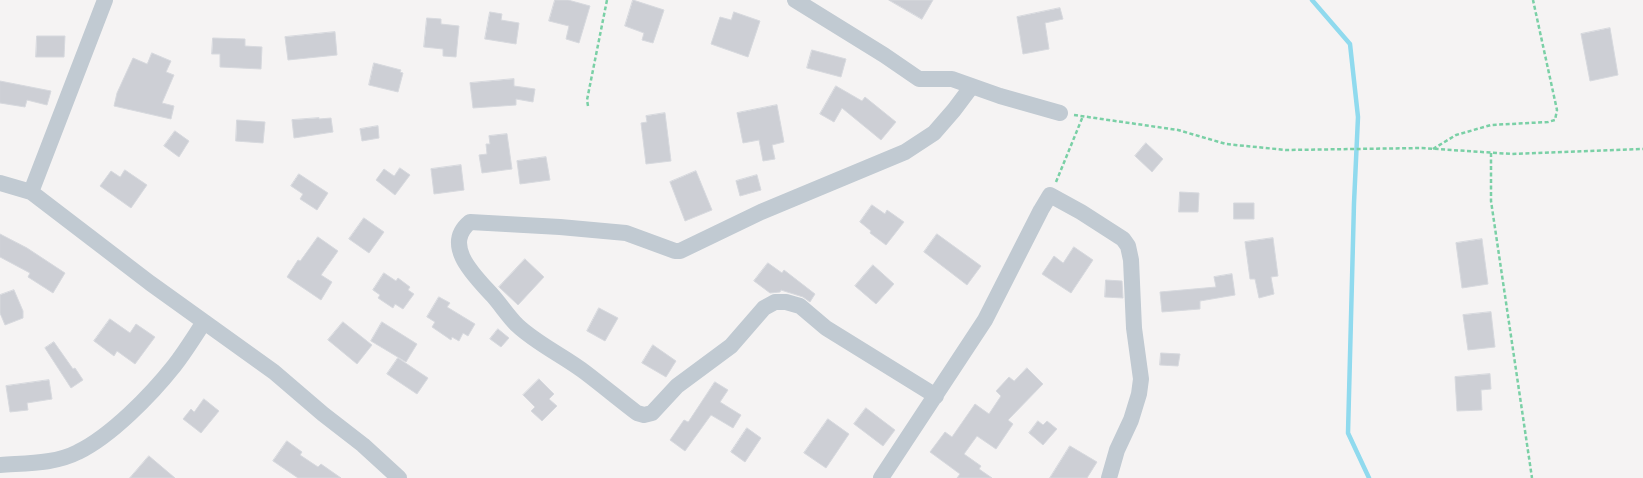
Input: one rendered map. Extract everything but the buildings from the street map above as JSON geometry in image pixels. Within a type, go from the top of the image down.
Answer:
[{"type":"street","points":[[31,192],[105,0]]},
{"type":"street","points":[[795,0],[919,79],[952,79],[1000,96],[1060,113]]},
{"type":"street","points":[[936,396],[826,328],[800,306],[786,302],[775,302],[764,308],[731,346],[677,386],[652,413],[644,415],[637,413],[585,372],[518,325],[469,269],[462,256],[461,236],[465,226],[470,222],[560,227],[626,234],[675,251],[680,251],[761,212],[905,152],[934,133],[972,86]]},
{"type":"street","points":[[0,183],[31,192],[150,283],[274,372],[363,445],[399,478]]},
{"type":"street","points":[[881,478],[985,320],[1050,195],[1123,239],[1128,246],[1131,260],[1134,328],[1141,379],[1139,394],[1131,420],[1117,450],[1109,478]]},
{"type":"street","points":[[0,465],[44,462],[77,453],[100,440],[132,412],[174,366],[204,322]]},
{"type":"path","points":[[588,106],[587,100],[590,83],[607,0]]},
{"type":"path","points":[[1432,149],[1456,135],[1491,125],[1555,120],[1557,110],[1533,0]]},
{"type":"path","points":[[1060,113],[1178,130],[1226,144],[1286,150],[1432,149],[1512,154],[1643,149]]},
{"type":"path","points":[[1050,195],[1084,116]]},
{"type":"path","points":[[1491,153],[1490,201],[1532,478]]},
{"type":"waterway","points":[[1312,0],[1350,44],[1358,117],[1348,433],[1369,478]]}]
